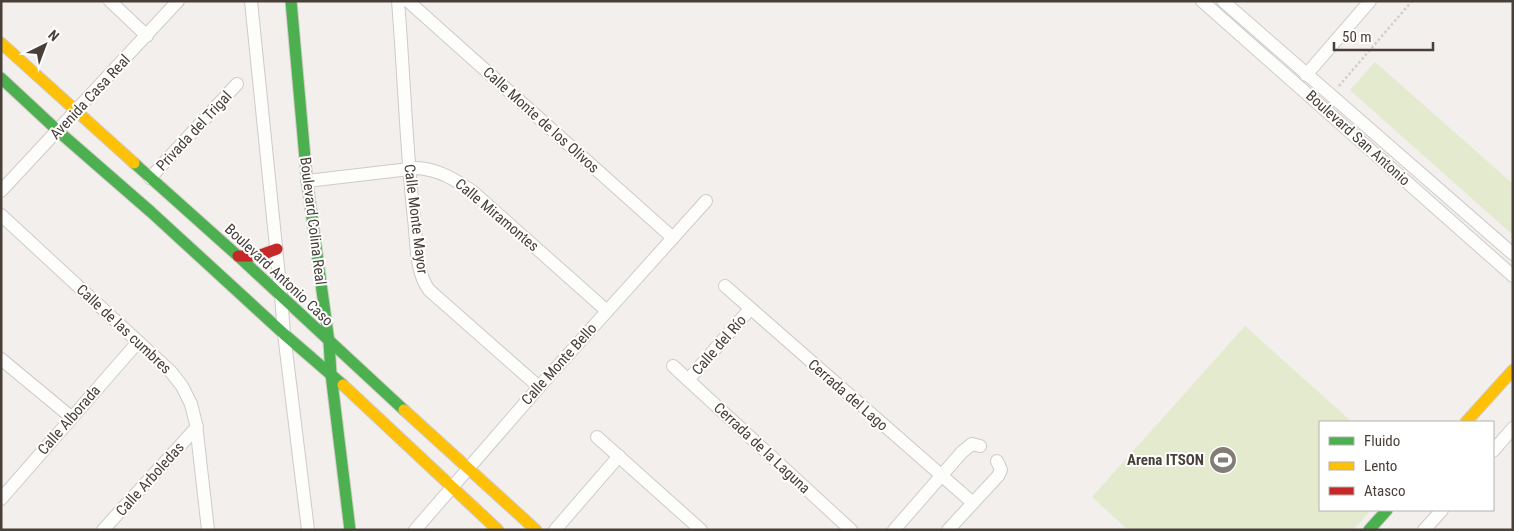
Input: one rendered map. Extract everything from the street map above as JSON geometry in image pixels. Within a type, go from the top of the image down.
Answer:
[{"type":"main road","name":"Boulevard Colina Real","points":[[290,1],[307,181],[329,342],[331,374],[350,530]]},
{"type":"main road","name":"Boulevard Antonio Caso","points":[[1,43],[282,296],[329,342],[536,530]]},
{"type":"main road","points":[[1,78],[284,334],[331,374],[498,530]]},
{"type":"main road","points":[[238,256],[255,257],[277,249]]},
{"type":"main road","points":[[1467,421],[1513,370]]},
{"type":"main road","points":[[1369,530],[1386,511]]},
{"type":"street","points":[[110,1],[147,36]]},
{"type":"street","name":"Avenida Casa Real","points":[[1,191],[77,112],[178,1]]},
{"type":"street","points":[[251,1],[282,296],[284,334],[308,530]]},
{"type":"street","name":"Calle Monte Mayor","points":[[398,1],[409,169],[419,263],[424,283],[429,290],[539,387]]},
{"type":"street","name":"Calle Monte de los Olivos","points":[[408,1],[673,238]]},
{"type":"street","name":"Boulevard San Antonio","points":[[1202,1],[1302,80],[1331,94],[1513,254]]},
{"type":"street","name":"Boulevard San Antonio","points":[[1223,1],[1302,80],[1513,276]]},
{"type":"street","points":[[1344,108],[1302,80],[1369,2]]},
{"type":"street","name":"Privada del Trigal","points":[[150,178],[237,84]]},
{"type":"street","name":"Calle Miramontes","points":[[307,181],[418,168],[434,170],[459,182],[472,191],[607,311]]},
{"type":"street","name":"Calle Monte Bello","points":[[415,530],[539,387],[706,201]]},
{"type":"street","name":"Calle de las cumbres","points":[[1,215],[171,372],[182,386],[191,404],[197,427],[208,530]]},
{"type":"street","name":"Cerrada del Lago","points":[[725,286],[973,503]]},
{"type":"street","name":"Calle del Río","points":[[688,380],[750,309]]},
{"type":"street","name":"Calle Alborada","points":[[1,499],[138,342]]},
{"type":"street","points":[[1,360],[71,418]]},
{"type":"street","name":"Cerrada de la Laguna","points":[[673,366],[851,530]]},
{"type":"street","name":"Calle Arboledas","points":[[103,530],[197,427]]},
{"type":"street","points":[[1494,450],[1513,428]]},
{"type":"street","points":[[597,436],[701,530]]},
{"type":"street","points":[[894,530],[969,446],[974,444],[980,446]]},
{"type":"street","points":[[554,530],[619,456]]},
{"type":"street","points":[[948,530],[1000,473],[1001,467],[997,461]]},
{"type":"street","points":[[1424,530],[1441,511]]},
{"type":"path","points":[[1331,94],[1412,1]]},
{"type":"green space","points":[[1375,62],[1513,184],[1513,235],[1350,90]]},
{"type":"green space","name":"Arena ITSON","points":[[1245,326],[1351,421],[1319,421],[1319,511],[1370,511],[1353,530],[1128,530],[1092,497]]},
{"type":"traffic: fast","points":[[291,1],[307,181],[329,342],[331,374],[350,530]]},
{"type":"traffic: fast","points":[[1,78],[343,385]]},
{"type":"traffic: fast","points":[[134,163],[238,256],[404,410]]},
{"type":"traffic: fast","points":[[1369,530],[1386,511]]},
{"type":"traffic: slow","points":[[1,43],[134,163]]},
{"type":"traffic: slow","points":[[1467,421],[1513,370]]},
{"type":"traffic: slow","points":[[343,385],[498,530]]},
{"type":"traffic: slow","points":[[404,410],[536,530]]},
{"type":"traffic: jam","points":[[238,256],[258,256],[277,249]]},
{"type":"place","name":"Arena ITSON","points":[[1223,460]]}]
